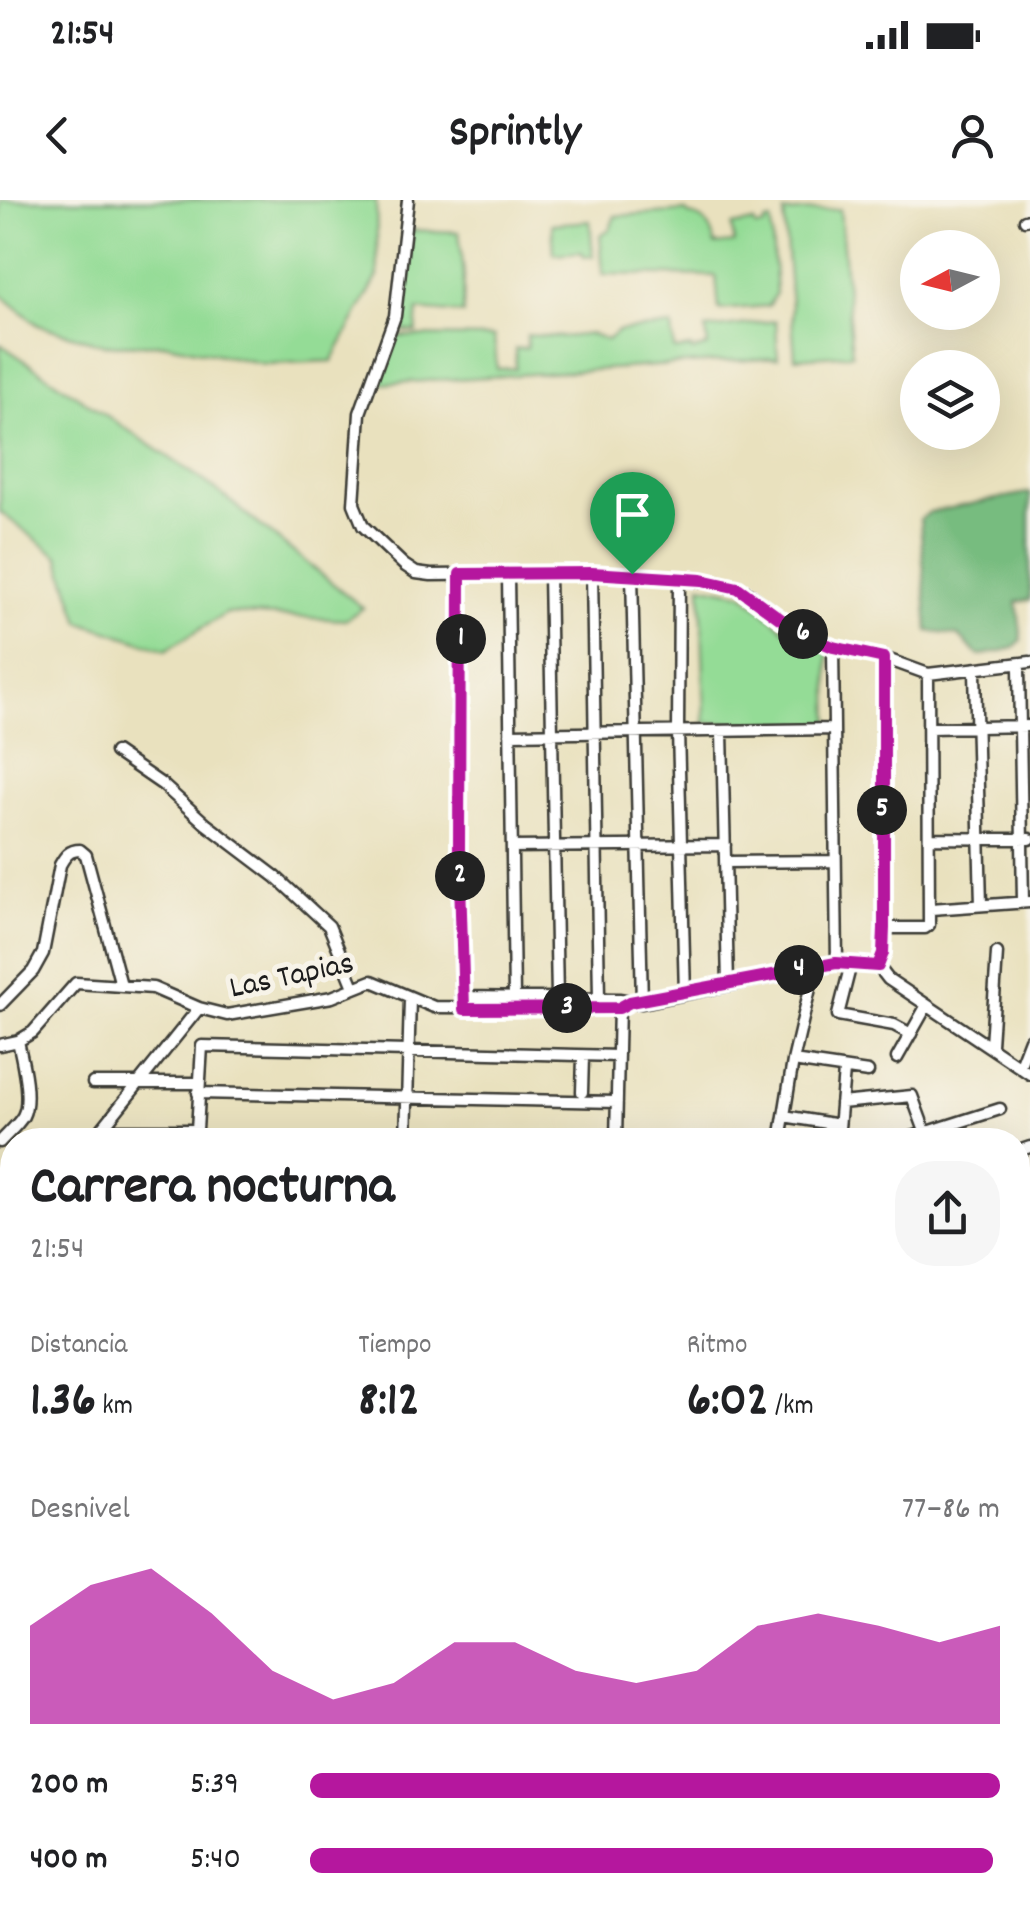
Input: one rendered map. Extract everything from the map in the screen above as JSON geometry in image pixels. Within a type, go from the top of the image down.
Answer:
[{"type":"street","points":[[408,200],[395,316],[360,413],[354,504],[364,526],[410,570],[423,575],[632,574],[711,582],[747,592],[791,627],[833,647],[884,658],[928,674],[1030,662]]},
{"type":"street","points":[[592,573],[599,999]]},
{"type":"street","points":[[460,574],[459,832],[464,1003]]},
{"type":"street","points":[[549,574],[557,998]]},
{"type":"street","points":[[616,1128],[618,1056],[628,1003],[640,846],[632,574]]},
{"type":"street","points":[[508,575],[514,998]]},
{"type":"street","points":[[679,578],[678,731],[685,994]]},
{"type":"street","points":[[833,647],[836,963]]},
{"type":"street","points":[[878,966],[884,928],[884,658]]},
{"type":"street","points":[[931,909],[1027,902],[1025,726],[1019,669]]},
{"type":"street","points":[[975,672],[981,905]]},
{"type":"street","points":[[884,928],[928,928],[928,674]]},
{"type":"street","points":[[929,728],[1025,726]]},
{"type":"street","points":[[510,734],[834,729]]},
{"type":"street","points":[[722,732],[728,984]]},
{"type":"street","points":[[115,752],[163,784],[330,926],[354,987]]},
{"type":"street","points":[[930,838],[1026,839]]},
{"type":"street","points":[[512,847],[724,845]]},
{"type":"street","points":[[0,1005],[33,970],[43,953],[60,865],[73,850],[86,855],[121,985]]},
{"type":"street","points":[[725,862],[836,860]]},
{"type":"street","points":[[991,1045],[997,953]]},
{"type":"street","points":[[628,1003],[836,963],[878,966],[888,979],[1030,1074]]},
{"type":"street","points":[[851,964],[840,1016],[894,1025],[911,1034]]},
{"type":"street","points":[[782,1128],[815,967]]},
{"type":"street","name":"Las Tapias","points":[[18,1041],[45,1022],[76,984],[153,988],[227,1016],[322,999],[372,981],[434,1007],[514,998],[628,1003]]},
{"type":"street","points":[[406,1128],[410,999]]},
{"type":"street","name":"Las Tapias","points":[[464,1003],[628,1003]]},
{"type":"street","points":[[897,1058],[927,1005]]},
{"type":"street","points":[[104,1128],[198,1008]]},
{"type":"street","points":[[1020,1065],[1030,1039]]},
{"type":"street","points":[[0,1044],[18,1041],[24,1067],[26,1108],[13,1128]]},
{"type":"street","points":[[200,1128],[202,1046],[618,1056]]},
{"type":"street","points":[[582,1092],[583,1056]]},
{"type":"street","points":[[793,1061],[868,1072]]},
{"type":"street","points":[[839,1128],[844,1071]]},
{"type":"street","points":[[93,1082],[407,1098],[617,1102]]},
{"type":"street","points":[[841,1103],[912,1096],[924,1128]]},
{"type":"street","points":[[944,1128],[1000,1109]]},
{"type":"street","points":[[784,1116],[839,1125]]},
{"type":"green space","points":[[0,200],[376,200],[378,276],[332,361],[265,364],[167,344],[105,345],[38,325],[0,294]]},
{"type":"green space","points":[[840,209],[852,354],[795,358],[784,213]]},
{"type":"green space","points":[[685,211],[704,221],[715,245],[734,243],[732,226],[754,222],[755,227],[765,226],[765,222],[771,221],[776,293],[768,306],[719,310],[716,276],[603,274],[600,235],[610,229],[615,216]]},
{"type":"green space","points":[[590,221],[593,256],[584,257],[582,252],[554,254],[552,224]]},
{"type":"green space","points":[[412,230],[459,232],[464,274],[463,314],[418,310],[416,332],[398,330],[405,308]]},
{"type":"green space","points":[[776,321],[778,358],[379,384],[395,336],[494,337],[497,369],[516,368],[515,349],[527,348],[527,335],[591,334],[607,340],[618,331],[672,326],[674,350],[692,351],[708,346],[706,329]]},
{"type":"green space","points":[[0,344],[210,485],[363,608],[345,620],[227,613],[166,650],[80,622],[59,557],[0,512]]},
{"type":"green space","points":[[1027,493],[1030,600],[1017,602],[1022,640],[1014,648],[979,656],[959,636],[928,631],[920,519],[930,512]]},
{"type":"green space","points":[[701,585],[742,593],[787,631],[828,652],[830,725],[705,723]]},
{"type":"route","points":[[460,574],[632,574],[738,588],[800,633],[833,647],[884,658],[884,928],[878,966],[836,963],[642,1003],[630,1002],[619,1008],[464,1009],[459,849],[460,574]]}]
